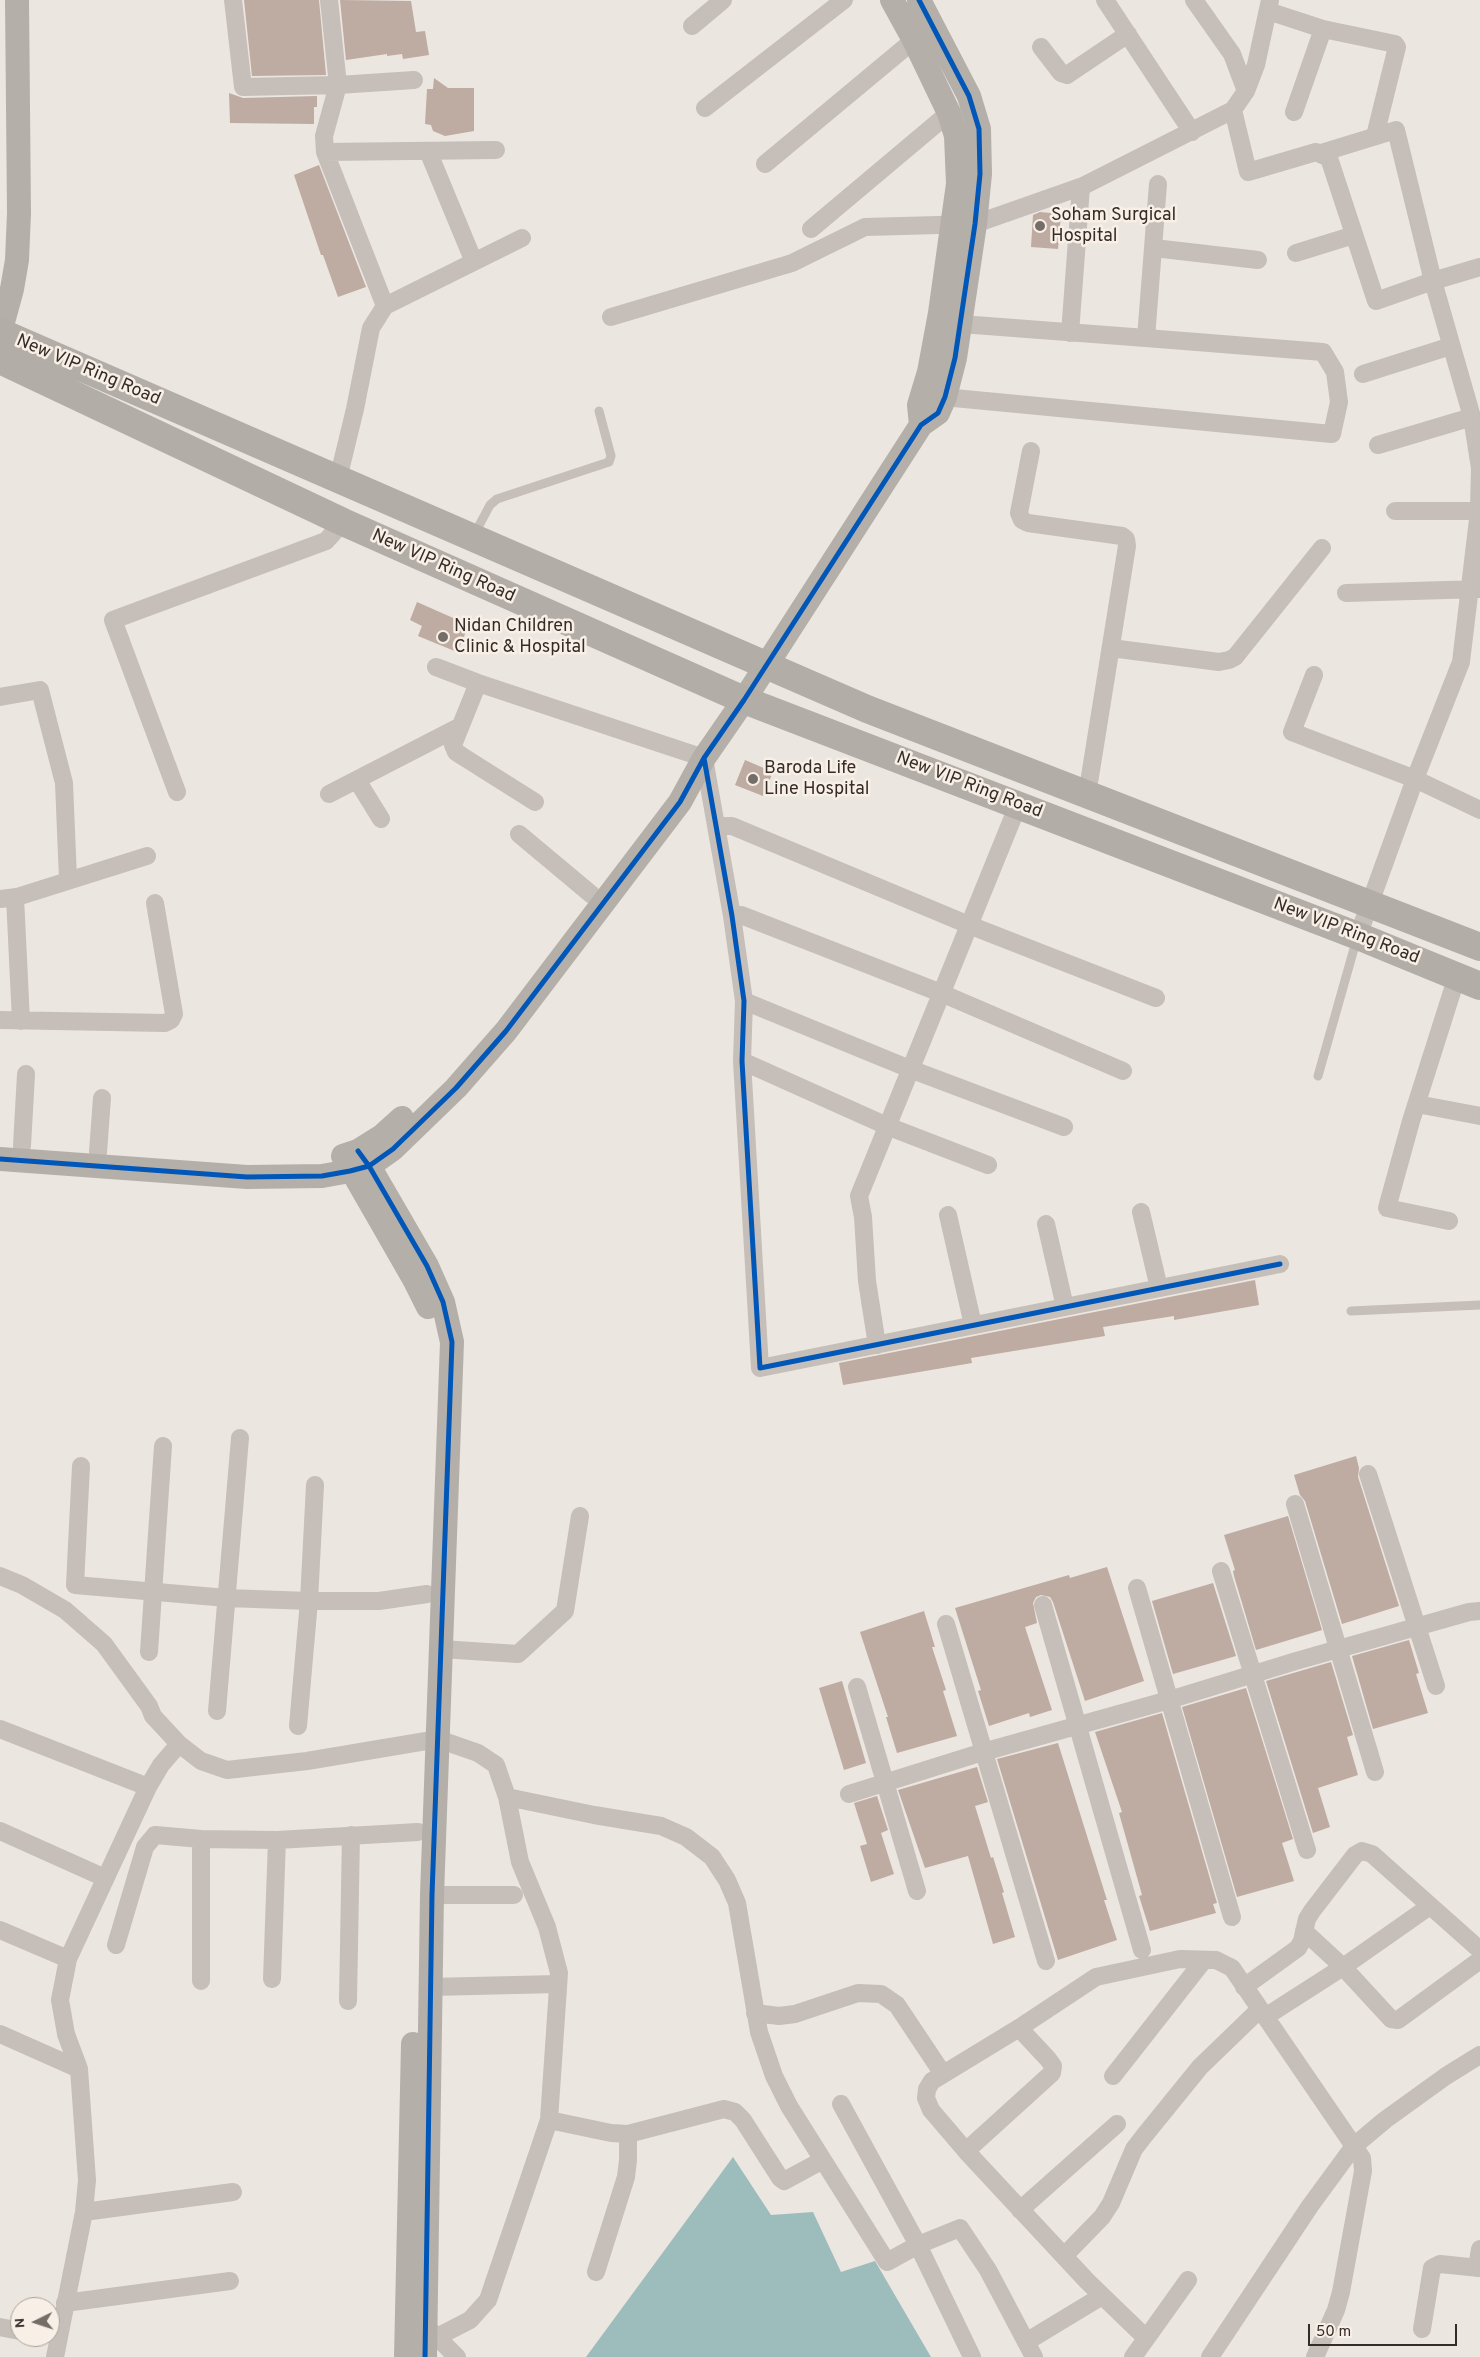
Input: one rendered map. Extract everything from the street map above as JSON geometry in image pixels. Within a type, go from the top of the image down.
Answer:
[{"type":"main road","name":"New VIP Ring Road","points":[[0,333],[868,709],[1480,947]]},
{"type":"main road","name":"New VIP Ring Road","points":[[0,360],[343,522],[744,700],[1358,936],[1469,981]]},
{"type":"street","points":[[0,333],[17,260],[19,198],[17,0]]},
{"type":"street","points":[[233,0],[243,87],[338,85],[414,80]]},
{"type":"street","points":[[329,0],[338,85],[324,136],[325,152],[385,306]]},
{"type":"street","points":[[692,26],[723,0]]},
{"type":"street","points":[[705,108],[844,0]]},
{"type":"street","points":[[0,1159],[247,1177],[322,1176],[355,1161],[393,1149],[456,1088],[506,1031],[680,802],[704,758],[744,700],[921,425],[938,413],[934,396],[955,358],[949,323],[951,224],[958,184],[956,136],[949,113],[914,40],[892,0]]},
{"type":"street","points":[[919,0],[969,96],[979,128],[980,174],[975,224],[949,323]]},
{"type":"street","points":[[1105,0],[1192,132]]},
{"type":"street","points":[[1194,0],[1232,54],[1246,92]]},
{"type":"street","points":[[611,317],[792,263],[865,227],[975,224],[1081,187],[1233,110],[1246,92],[1256,65],[1269,6],[1323,29],[1395,44],[1397,47],[1375,136]]},
{"type":"street","points":[[1294,112],[1323,29]]},
{"type":"street","points":[[1041,47],[1061,73],[1067,74],[1128,34]]},
{"type":"street","points":[[765,164],[914,40]]},
{"type":"street","points":[[1233,110],[1248,172],[1316,152],[1321,153],[1396,130],[1433,281],[1472,416],[1480,468],[1474,589],[1461,662],[1415,780],[1358,936]]},
{"type":"street","points":[[811,229],[949,113]]},
{"type":"street","points":[[325,152],[496,150]]},
{"type":"street","points":[[428,151],[474,262]]},
{"type":"street","points":[[1321,153],[1329,158],[1376,301],[1433,281],[1480,268]]},
{"type":"street","points":[[1146,338],[1158,184]]},
{"type":"street","points":[[1070,333],[1081,187]]},
{"type":"street","points":[[1296,252],[1354,235]]},
{"type":"street","points":[[338,479],[372,328],[385,306],[522,238]]},
{"type":"street","points":[[1154,248],[1258,260]]},
{"type":"street","points":[[934,396],[1332,434],[1340,402],[1335,372],[1323,352],[949,323]]},
{"type":"street","points":[[1363,374],[1452,346]]},
{"type":"street","points":[[1378,445],[1472,416]]},
{"type":"street","points":[[1031,451],[1019,513],[1022,520],[1028,523],[1122,536],[1126,539],[1128,546],[1087,795]]},
{"type":"street","points":[[1395,511],[1479,511]]},
{"type":"street","points":[[177,792],[113,620],[326,541],[343,522]]},
{"type":"street","points":[[1111,648],[1219,662],[1229,660],[1235,656],[1322,548]]},
{"type":"street","points":[[1346,593],[1474,589]]},
{"type":"street","points":[[436,667],[478,683],[704,758]]},
{"type":"street","points":[[1314,675],[1292,732],[1415,780],[1480,810]]},
{"type":"street","points":[[478,683],[453,745],[456,752],[535,802]]},
{"type":"street","points":[[0,697],[40,690],[64,784],[68,880]]},
{"type":"street","points":[[329,794],[459,727]]},
{"type":"street","points":[[704,758],[732,916],[744,1000],[742,1061],[760,1368],[1280,1264]]},
{"type":"street","points":[[26,1074],[11,1145],[248,1163],[355,1161],[446,1078],[494,1024],[669,793],[704,758]]},
{"type":"street","points":[[357,780],[381,819]]},
{"type":"street","points":[[877,1345],[867,1281],[863,1217],[859,1196],[1018,805]]},
{"type":"street","points":[[716,826],[732,826],[969,925],[1156,998]]},
{"type":"street","points":[[518,834],[592,895]]},
{"type":"street","points":[[21,1021],[8,898],[146,856]]},
{"type":"street","points":[[0,1020],[165,1023],[171,1020],[174,1014],[155,903]]},
{"type":"street","points":[[732,916],[741,915],[941,994],[1123,1071]]},
{"type":"street","points":[[1449,1221],[1387,1208],[1417,1104],[1469,981]]},
{"type":"street","points":[[744,1000],[910,1069],[1064,1127]]},
{"type":"street","points":[[742,1061],[887,1126],[988,1165]]},
{"type":"street","points":[[98,1152],[102,1098]]},
{"type":"street","points":[[1417,1104],[1480,1116]]},
{"type":"street","points":[[355,1161],[430,1311],[436,1345],[427,1594],[432,1895],[430,1987],[430,2340]]},
{"type":"street","points":[[355,1161],[427,1266],[443,1302],[452,1342],[441,1649],[418,1832],[406,2357]]},
{"type":"street","points":[[1141,1212],[1159,1288]]},
{"type":"street","points":[[948,1215],[973,1325]]},
{"type":"street","points":[[1046,1224],[1065,1307]]},
{"type":"street","points":[[217,1711],[240,1438]]},
{"type":"street","points":[[148,1652],[163,1446]]},
{"type":"street","points":[[81,1466],[75,1585],[227,1598],[309,1601],[379,1601],[427,1594]]},
{"type":"street","points":[[1368,1474],[1436,1686]]},
{"type":"street","points":[[298,1726],[309,1601],[315,1485]]},
{"type":"street","points":[[1295,1504],[1375,1772]]},
{"type":"street","points":[[441,1649],[518,1654],[565,1611],[580,1516]]},
{"type":"street","points":[[1221,1571],[1307,1850]]},
{"type":"street","points":[[0,1576],[22,1585],[65,1610],[104,1644],[149,1706],[153,1716],[179,1744],[201,1761],[227,1770],[307,1761],[430,1740],[478,1753],[496,1765],[506,1797],[520,1862],[547,1928],[559,1973],[550,2120],[488,2300],[470,2320],[430,2340]]},
{"type":"street","points":[[1138,1588],[1232,1917]]},
{"type":"street","points":[[1043,1605],[1142,1950]]},
{"type":"street","points":[[849,1794],[983,1752],[1077,1727],[1468,1612],[1480,1611]]},
{"type":"street","points":[[946,1624],[1046,1961]]},
{"type":"street","points":[[858,1687],[884,1784],[917,1891]]},
{"type":"street","points":[[0,1729],[148,1787]]},
{"type":"street","points":[[60,2320],[84,2212],[87,2180],[78,2069],[66,2034],[60,2000],[68,1958],[148,1787],[161,1765],[179,1744]]},
{"type":"street","points":[[506,1797],[594,1815],[661,1826],[686,1837],[712,1857],[727,1880],[737,1903],[759,2032],[774,2076],[789,2106],[887,2262],[918,2245],[960,2228],[988,2270],[1030,2350],[1102,2296]]},
{"type":"street","points":[[0,1831],[105,1878]]},
{"type":"street","points":[[116,1945],[145,1847],[155,1835],[202,1840],[277,1840],[418,1832]]},
{"type":"street","points":[[348,2001],[351,1835]]},
{"type":"street","points":[[201,1981],[202,1840]]},
{"type":"street","points":[[272,1979],[277,1840]]},
{"type":"street","points":[[1244,1987],[1298,1948],[1312,1911],[1355,1855],[1362,1852],[1372,1854],[1480,1950]]},
{"type":"street","points":[[432,1895],[514,1895]]},
{"type":"street","points":[[1064,2256],[1102,2217],[1111,2203],[1134,2149],[1200,2067],[1262,2013],[1343,1967],[1430,1906]]},
{"type":"street","points":[[0,1930],[68,1958]]},
{"type":"street","points":[[1304,1931],[1343,1967],[1391,2019],[1398,2020],[1480,1960]]},
{"type":"street","points":[[1146,2338],[1102,2296],[966,2151],[930,2110],[926,2098],[927,2089],[932,2080],[1019,2028],[1096,1977],[1180,1959],[1216,1960],[1232,1968],[1362,2158],[1363,2171],[1336,2310],[1315,2357]]},
{"type":"street","points":[[1113,2076],[1204,1960]]},
{"type":"street","points":[[430,1987],[558,1984]]},
{"type":"street","points":[[756,2013],[779,2016],[795,2014],[858,1993],[881,1994],[897,2005],[942,2074]]},
{"type":"street","points":[[966,2151],[1052,2073],[1053,2066],[1048,2059],[1019,2028]]},
{"type":"street","points":[[0,2034],[78,2069]]},
{"type":"street","points":[[1210,2357],[1310,2206],[1354,2146],[1385,2120],[1446,2076],[1480,2055]]},
{"type":"street","points":[[841,2104],[918,2245],[972,2357]]},
{"type":"street","points":[[550,2120],[611,2133],[628,2134],[724,2109],[735,2112],[742,2120],[780,2178],[784,2181],[823,2160]]},
{"type":"street","points":[[1020,2210],[1117,2124]]},
{"type":"street","points":[[596,2272],[626,2177],[628,2134]]},
{"type":"street","points":[[84,2212],[233,2192]]},
{"type":"street","points":[[1422,2329],[1432,2268],[1440,2264],[1478,2268],[1480,2249]]},
{"type":"street","points":[[1133,2357],[1188,2280]]},
{"type":"street","points":[[65,2303],[230,2281]]},
{"type":"street","points":[[430,2340],[457,2357]]},
{"type":"lane","points":[[472,537],[490,505],[497,499],[609,462],[611,456],[599,411]]},
{"type":"lane","points":[[1318,1076],[1358,936]]},
{"type":"lane","points":[[1351,1311],[1480,1305]]},
{"type":"water","points":[[733,2157],[771,2215],[813,2212],[841,2272],[875,2261],[931,2357],[586,2357]]},
{"type":"building","points":[[244,0],[319,0],[326,75],[252,76]]},
{"type":"building","points":[[340,0],[411,1],[416,32],[425,31],[429,55],[403,59],[402,54],[387,56],[387,54],[346,60]]},
{"type":"building","points":[[434,78],[448,88],[474,88],[474,131],[445,136],[433,131],[431,125],[425,124],[427,89],[433,89]]},
{"type":"building","points":[[229,93],[243,98],[317,96],[317,107],[314,107],[314,124],[230,123]]},
{"type":"building","points":[[319,165],[366,287],[338,297],[323,255],[321,255],[294,175]]},
{"type":"building","points":[[1040,212],[1061,214],[1058,249],[1031,247],[1033,215]]},
{"type":"building","points":[[417,602],[469,625],[457,652],[418,636],[422,626],[410,620]]},
{"type":"building","points":[[745,760],[773,772],[763,796],[735,785]]},
{"type":"building","points":[[1255,1280],[1259,1305],[1174,1320],[1174,1316],[1103,1327],[1105,1336],[971,1358],[972,1363],[843,1385],[839,1363]]},
{"type":"building","points":[[1356,1456],[1359,1468],[1358,1477],[1399,1606],[1342,1624],[1305,1501],[1300,1495],[1294,1475]]},
{"type":"building","points":[[1288,1516],[1322,1630],[1256,1650],[1224,1535]]},
{"type":"building","points":[[1107,1567],[1144,1681],[1085,1701],[1053,1602],[1050,1597],[1041,1595],[1036,1597],[1033,1603],[1037,1623],[1025,1627],[1052,1710],[1030,1717],[1029,1713],[989,1726],[978,1691],[981,1690],[955,1608],[1069,1575],[1070,1578]]},
{"type":"building","points":[[1213,1583],[1236,1656],[1173,1674],[1152,1601]]},
{"type":"building","points":[[924,1611],[935,1647],[932,1647],[946,1690],[943,1691],[957,1736],[897,1753],[886,1717],[888,1717],[860,1632]]},
{"type":"building","points":[[1409,1640],[1419,1673],[1416,1674],[1428,1713],[1373,1729],[1352,1656]]},
{"type":"building","points":[[1331,1662],[1353,1735],[1347,1737],[1358,1775],[1318,1788],[1330,1827],[1313,1833],[1266,1681]]},
{"type":"building","points":[[842,1681],[866,1763],[844,1770],[819,1688]]},
{"type":"building","points":[[1246,1688],[1293,1839],[1282,1843],[1294,1881],[1237,1897],[1182,1707]]},
{"type":"building","points":[[1162,1713],[1217,1903],[1213,1904],[1216,1913],[1150,1931],[1139,1896],[1142,1895],[1119,1813],[1122,1812],[1095,1732]]},
{"type":"building","points":[[1058,1743],[1107,1900],[1104,1900],[1117,1940],[1058,1960],[997,1759]]},
{"type":"building","points":[[977,1767],[988,1802],[975,1806],[1004,1892],[1002,1893],[1015,1937],[993,1944],[968,1856],[925,1868],[898,1790]]},
{"type":"building","points":[[877,1796],[888,1830],[881,1833],[894,1874],[871,1882],[860,1846],[867,1844],[854,1803]]},
{"type":"cycle path","points":[[0,1159],[247,1177],[322,1176],[350,1171],[369,1166],[393,1149],[456,1088],[506,1031],[680,802],[704,758],[744,700],[921,425],[938,413],[945,397],[955,358],[975,224],[980,174],[979,129],[969,96],[919,0]]},
{"type":"cycle path","points":[[704,758],[732,916],[744,1001],[742,1061],[760,1368],[1280,1264]]},
{"type":"cycle path","points":[[358,1151],[369,1166],[427,1266],[443,1302],[452,1342],[432,1895],[425,2357]]},
{"type":"place","name":"Soham Surgical Hospital","points":[[1040,226]]},
{"type":"place","name":"Nidan Children Clinic & Hospital","points":[[443,637]]},
{"type":"place","name":"Baroda Life Line Hospital","points":[[753,779]]}]
